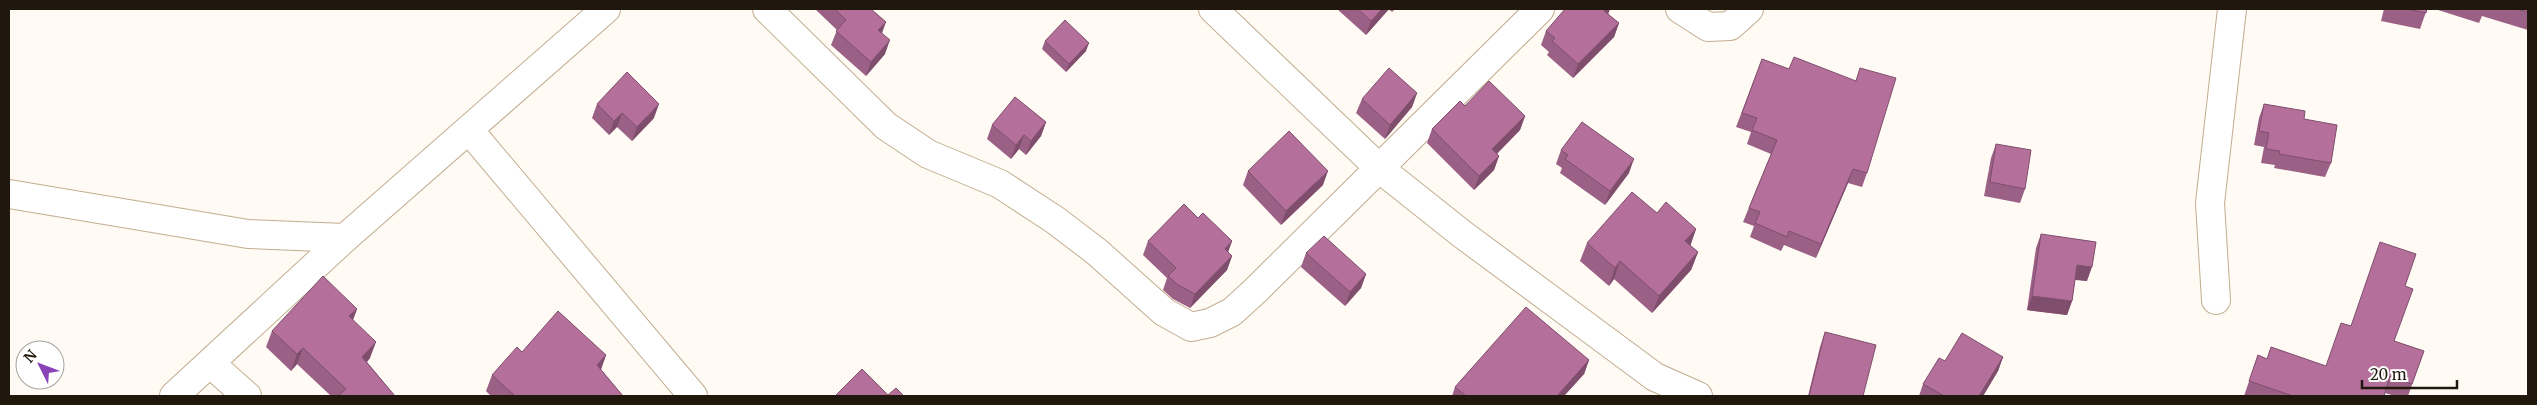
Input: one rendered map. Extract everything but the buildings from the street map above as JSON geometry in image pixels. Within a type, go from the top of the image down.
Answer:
[{"type":"street","points":[[174,396],[346,238],[606,9]]},
{"type":"street","points":[[767,9],[886,126],[928,154],[1000,184],[1055,220],[1097,252],[1164,312],[1191,327],[1210,323],[1232,312],[1540,9]]},
{"type":"street","points":[[1213,9],[1379,168],[1462,234],[1655,377],[1698,396]]},
{"type":"street","points":[[1680,9],[1708,26],[1730,26],[1749,9]]},
{"type":"street","points":[[2216,300],[2210,203],[2232,9]]},
{"type":"street","points":[[469,130],[693,396]]},
{"type":"street","points":[[9,194],[248,234],[346,238]]},
{"type":"street","points":[[211,364],[247,396]]}]
